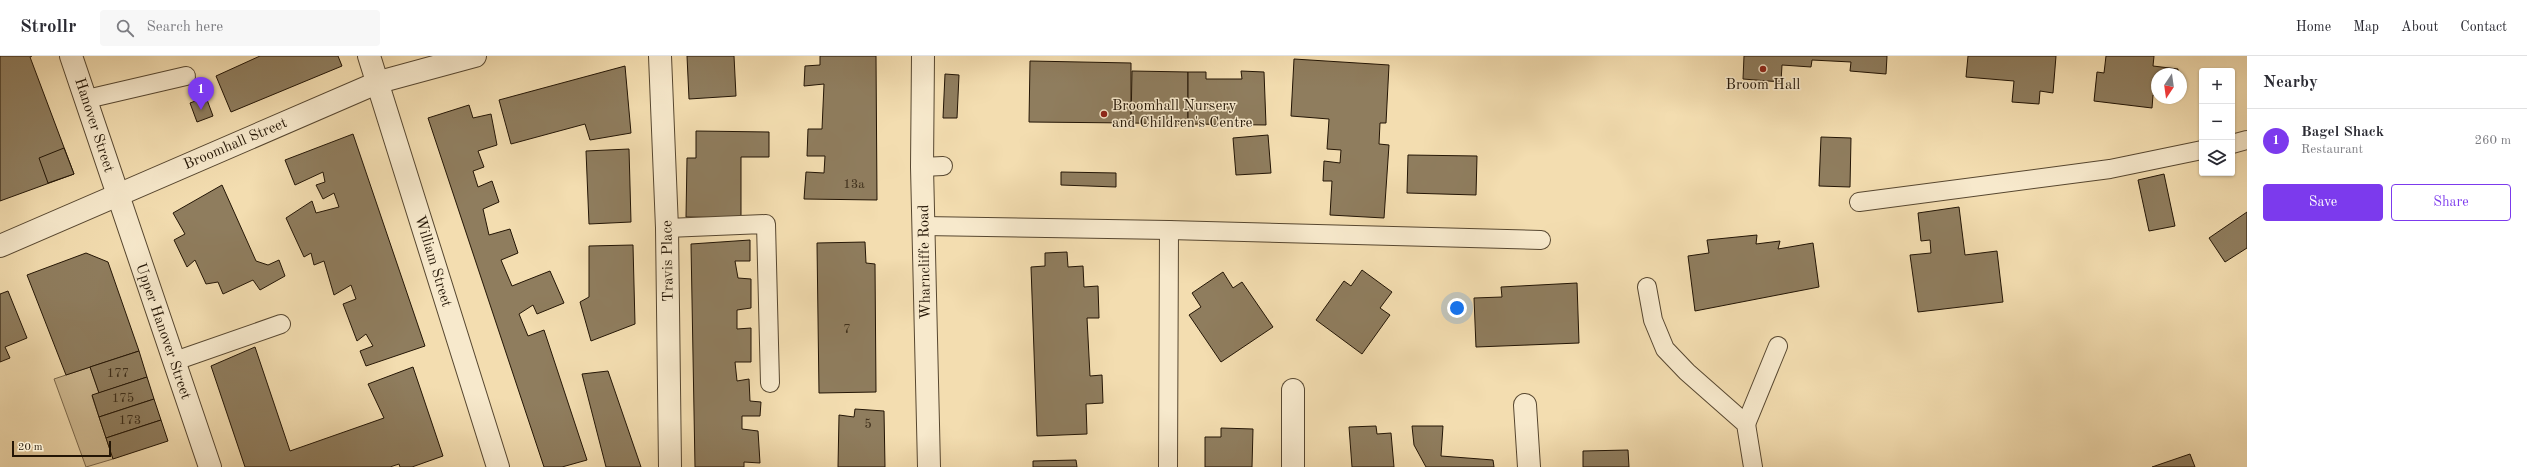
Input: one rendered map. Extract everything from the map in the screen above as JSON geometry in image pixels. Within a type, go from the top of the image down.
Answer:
[{"type":"street","name":"Hanover Street","points":[[72,56],[118,195]]},
{"type":"street","name":"William Street","points":[[369,56],[379,82],[498,467]]},
{"type":"street","name":"Broomhall Street","points":[[0,246],[236,142],[379,82],[475,56]]},
{"type":"street","name":"Travis Place","points":[[660,56],[667,228],[670,467]]},
{"type":"street","name":"Wharncliffe Road","points":[[923,56],[932,167],[923,226],[929,467]]},
{"type":"street","name":"Upper Hanover Street","points":[[118,195],[210,467]]},
{"type":"street","points":[[1293,390],[1293,467]]},
{"type":"street","points":[[1525,405],[1529,467]]},
{"type":"lane","points":[[87,99],[186,76]]},
{"type":"lane","points":[[2235,143],[2247,140]]},
{"type":"lane","points":[[1860,202],[2110,169],[2199,151]]},
{"type":"lane","points":[[667,228],[766,224],[770,382]]},
{"type":"lane","points":[[923,226],[1169,230],[1541,240]]},
{"type":"lane","points":[[1168,467],[1169,230]]},
{"type":"lane","points":[[1647,287],[1653,320],[1665,350],[1686,372],[1746,424]]},
{"type":"lane","points":[[175,361],[281,324]]},
{"type":"lane","points":[[1753,467],[1746,424],[1778,346]]},
{"type":"shaded area","points":[[90,367],[99,393],[92,396],[113,459],[86,467],[54,379]]},
{"type":"building","points":[[0,56],[32,56],[30,57],[74,174],[0,201]]},
{"type":"building","points":[[260,56],[338,56],[342,66],[231,112],[216,76]]},
{"type":"building","points":[[687,56],[734,56],[736,96],[689,99]]},
{"type":"building","points":[[820,56],[876,56],[877,200],[804,199],[806,172],[824,173],[825,156],[807,156],[808,129],[822,129],[824,84],[804,86],[805,66],[820,65]]},
{"type":"building","name":"Broom Hall","points":[[1744,56],[1887,56],[1886,74],[1850,71],[1851,62],[1812,60],[1811,67],[1782,65],[1781,82],[1743,79]]},
{"type":"building","points":[[1968,56],[2056,56],[2053,93],[2040,91],[2039,104],[2012,102],[2014,81],[1966,77]]},
{"type":"building","points":[[2106,56],[2154,56],[2153,66],[2170,68],[2151,68],[2152,108],[2094,101],[2097,72],[2104,73]]},
{"type":"building","points":[[1294,59],[1389,65],[1386,123],[1380,123],[1379,144],[1389,145],[1384,218],[1330,215],[1332,181],[1323,181],[1324,161],[1340,163],[1341,150],[1327,149],[1329,119],[1291,116]]},
{"type":"building","points":[[1030,61],[1131,63],[1131,123],[1029,122]]},
{"type":"building","points":[[625,66],[631,133],[590,140],[585,124],[511,144],[499,100]]},
{"type":"building","points":[[1132,71],[1188,72],[1188,124],[1131,123]]},
{"type":"building","points":[[1241,71],[1264,72],[1266,125],[1188,124],[1188,72],[1206,72],[1206,79],[1242,79]]},
{"type":"building","points":[[945,74],[959,75],[957,118],[943,118]]},
{"type":"building","points":[[206,97],[213,116],[197,122],[190,103]]},
{"type":"building","points":[[469,105],[473,118],[491,114],[497,145],[478,151],[484,167],[473,171],[478,187],[492,181],[499,202],[483,209],[489,235],[510,229],[518,253],[501,260],[512,286],[550,271],[564,303],[537,314],[533,305],[519,314],[528,336],[544,330],[587,460],[562,467],[544,467],[428,118]]},
{"type":"building","points":[[696,131],[769,132],[769,157],[741,157],[741,218],[686,217],[687,158],[696,158]]},
{"type":"building","points":[[353,134],[425,346],[366,366],[360,351],[373,346],[366,334],[357,341],[343,304],[356,299],[351,285],[334,295],[324,261],[314,265],[311,253],[304,257],[286,218],[312,201],[316,213],[339,207],[334,193],[323,199],[316,185],[325,182],[323,172],[295,185],[285,160]]},
{"type":"building","points":[[1268,135],[1271,173],[1236,175],[1233,138]]},
{"type":"building","points":[[1821,137],[1851,138],[1850,187],[1819,186]]},
{"type":"building","points":[[64,148],[74,174],[48,183],[39,158]]},
{"type":"building","points":[[629,149],[631,222],[589,224],[586,151]]},
{"type":"building","points":[[1408,155],[1477,156],[1476,195],[1407,193]]},
{"type":"building","points":[[1061,172],[1116,173],[1116,187],[1061,185]]},
{"type":"building","points":[[2164,174],[2175,226],[2149,231],[2138,180]]},
{"type":"building","points":[[222,185],[256,261],[268,265],[279,260],[285,276],[260,290],[253,280],[223,294],[218,282],[206,284],[195,260],[187,267],[174,240],[185,234],[173,213]]},
{"type":"building","points":[[1959,207],[1965,255],[1997,251],[2003,302],[1918,312],[1910,255],[1931,253],[1930,240],[1921,241],[1918,213]]},
{"type":"building","points":[[2247,212],[2247,248],[2225,262],[2209,238]]},
{"type":"building","points":[[1757,235],[1756,244],[1780,241],[1778,249],[1813,243],[1819,287],[1695,311],[1688,256],[1709,253],[1707,240]]},
{"type":"building","points":[[750,240],[750,261],[735,261],[738,278],[751,279],[751,308],[737,310],[737,329],[751,328],[751,362],[735,362],[737,381],[749,379],[750,401],[761,402],[760,416],[742,416],[742,429],[758,431],[760,463],[744,462],[744,467],[695,467],[691,244]]},
{"type":"building","points":[[865,242],[866,263],[875,264],[876,392],[819,393],[817,243]]},
{"type":"building","points":[[633,245],[635,324],[591,341],[580,302],[589,297],[589,246]]},
{"type":"building","points":[[1067,252],[1068,267],[1083,266],[1084,287],[1098,286],[1099,318],[1087,318],[1090,376],[1102,375],[1103,403],[1086,404],[1087,434],[1037,436],[1031,267],[1045,266],[1045,253]]},
{"type":"building","points":[[86,253],[108,262],[139,351],[66,375],[27,275]]},
{"type":"building","points":[[1362,270],[1392,292],[1380,308],[1390,315],[1362,354],[1316,320],[1344,281],[1351,286]]},
{"type":"building","points":[[1223,272],[1233,288],[1242,282],[1273,327],[1221,362],[1189,315],[1201,307],[1192,293]]},
{"type":"building","points":[[1577,283],[1579,343],[1476,347],[1474,298],[1502,297],[1501,287]]},
{"type":"building","points":[[8,291],[27,338],[5,347],[10,358],[0,362],[0,294]]},
{"type":"building","points":[[255,347],[290,451],[384,418],[368,384],[413,367],[443,456],[412,467],[400,467],[399,464],[390,467],[245,467],[211,366]]},
{"type":"building","points":[[139,351],[147,377],[99,393],[90,367]]},
{"type":"building","points":[[608,371],[641,467],[606,467],[582,374]]},
{"type":"building","points":[[147,377],[154,399],[99,417],[92,395]]},
{"type":"building","points":[[154,399],[161,420],[106,438],[99,417]]},
{"type":"building","points":[[855,409],[884,411],[885,467],[838,467],[839,415],[854,417]]},
{"type":"building","points":[[161,420],[168,441],[113,459],[106,438]]},
{"type":"building","points":[[1376,426],[1377,434],[1391,433],[1394,467],[1352,467],[1349,427]]},
{"type":"building","points":[[1412,426],[1443,426],[1441,456],[1493,460],[1494,467],[1426,467],[1414,445]]},
{"type":"building","points":[[1221,428],[1253,429],[1252,467],[1205,467],[1205,437],[1221,437]]},
{"type":"building","points":[[1628,450],[1629,467],[1583,467],[1583,451]]},
{"type":"building","points":[[2190,454],[2195,467],[2152,467]]},
{"type":"building","points":[[1076,460],[1077,467],[1033,467],[1033,461]]},
{"type":"place","name":"Broom Hall","points":[[1763,69]]},
{"type":"place","name":"Bagel Shack","points":[[201,110]]},
{"type":"place","name":"Broomhall Nursery and Children's Centre","points":[[1104,114]]}]
